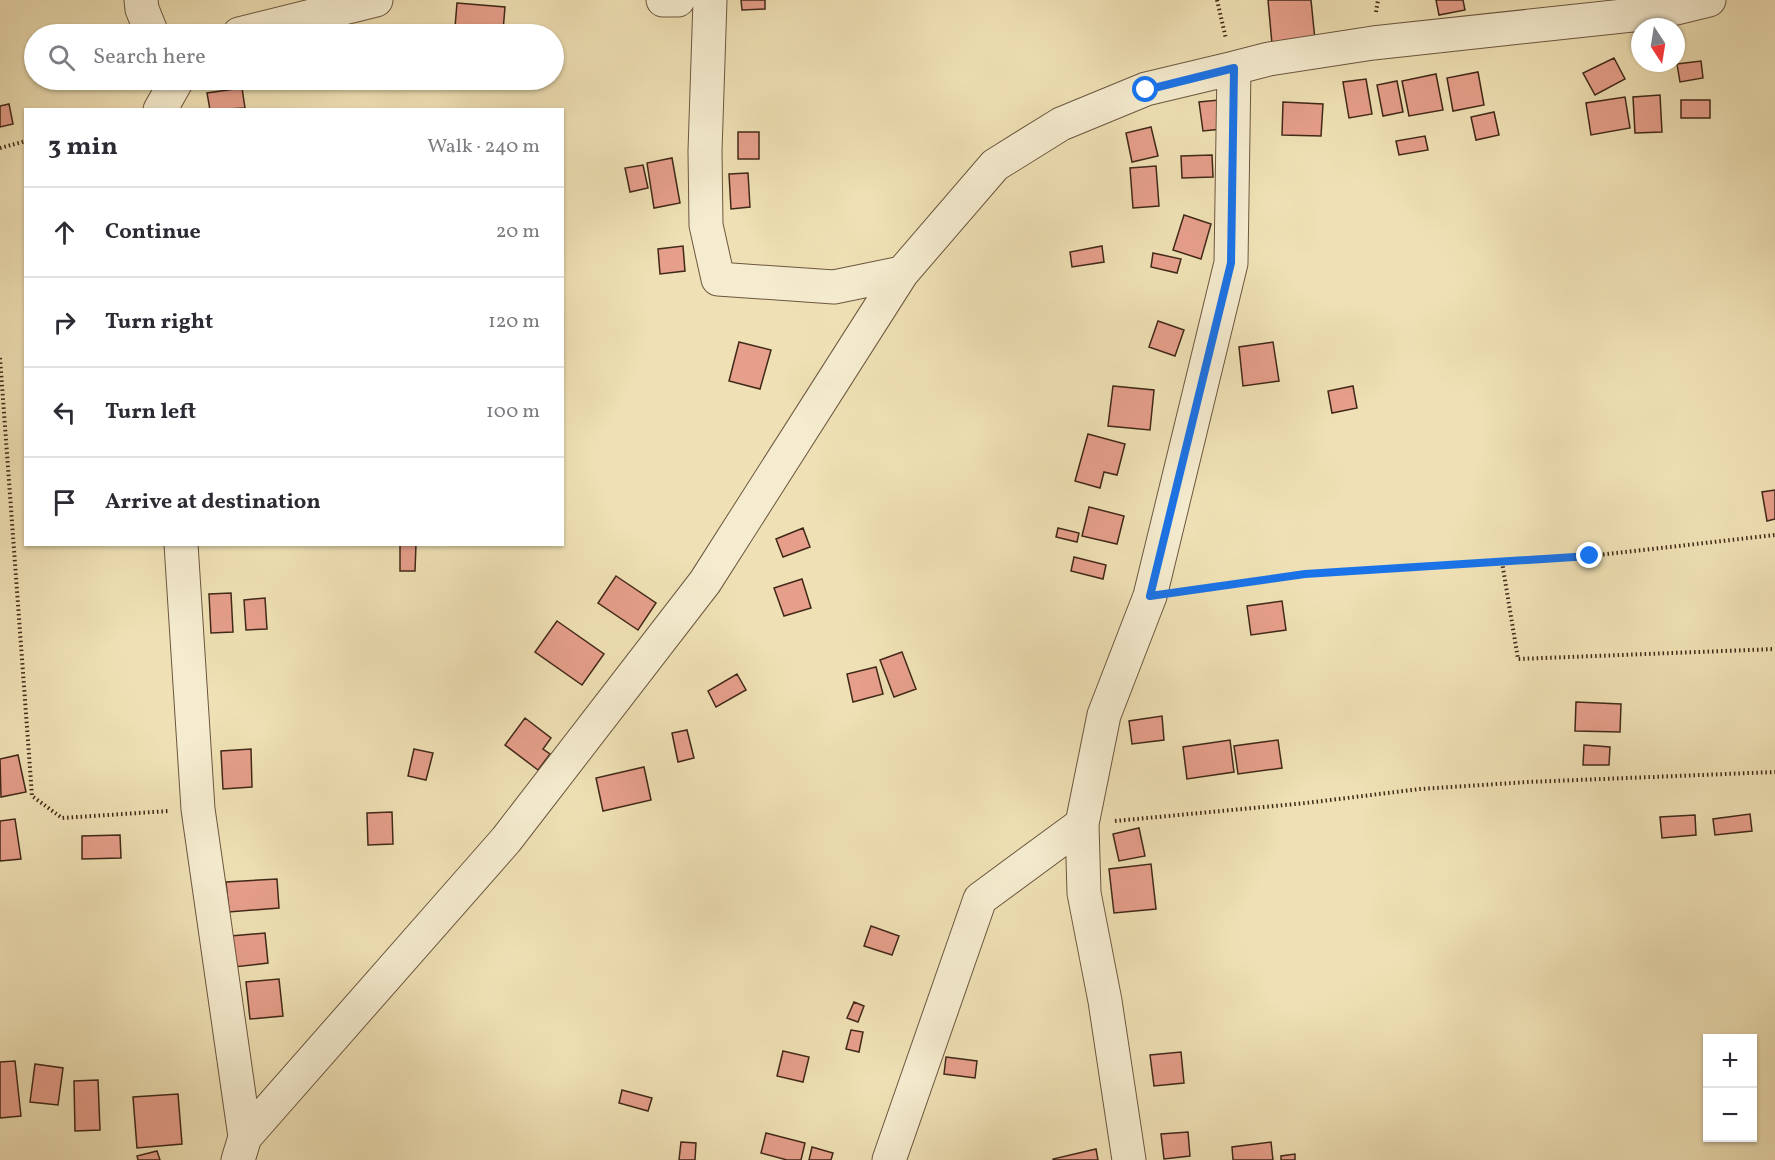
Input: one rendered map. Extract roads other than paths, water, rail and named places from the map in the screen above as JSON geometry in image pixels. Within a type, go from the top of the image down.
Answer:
[{"type":"street","points":[[141,0],[148,24]]},
{"type":"street","points":[[279,24],[376,0]]},
{"type":"street","points":[[663,0],[678,0]]},
{"type":"street","points":[[710,0],[705,151],[706,225],[718,279],[834,287],[902,273]]},
{"type":"street","points":[[241,1148],[506,840],[705,582],[902,273],[995,165],[1061,124],[1146,90],[1269,59],[1374,43],[1709,0]]},
{"type":"street","points":[[1129,1160],[1105,1000],[1084,893],[1082,824],[1104,715],[1150,596],[1231,263],[1234,68]]},
{"type":"street","points":[[181,546],[198,809],[241,1148]]},
{"type":"street","points":[[889,1160],[980,899],[1082,824]]}]
